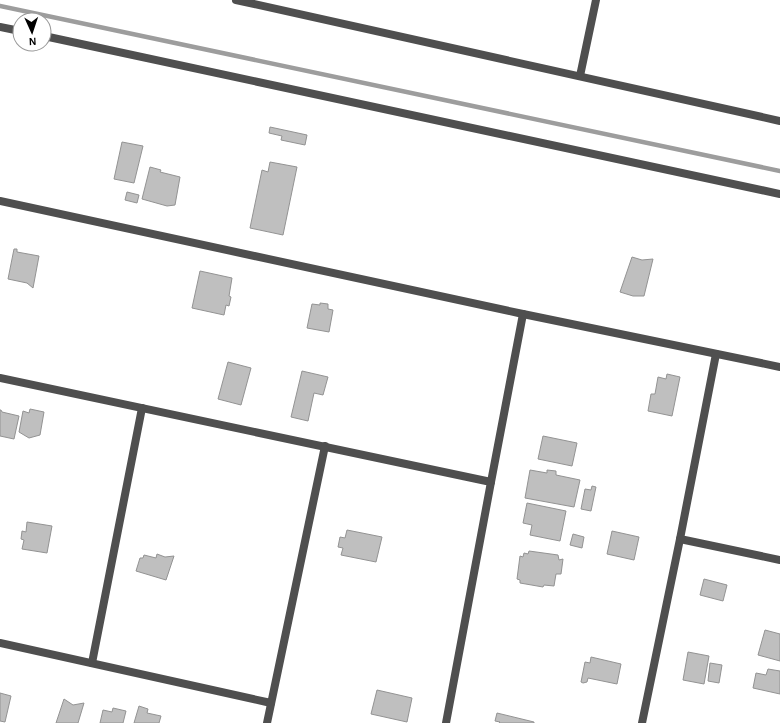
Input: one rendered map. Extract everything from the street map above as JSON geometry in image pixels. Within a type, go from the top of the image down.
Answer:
[{"type":"street","points":[[236,0],[780,121]]},
{"type":"street","points":[[580,76],[596,0]]},
{"type":"street","points":[[0,27],[12,29]]},
{"type":"street","points":[[52,38],[780,194]]},
{"type":"street","points":[[0,201],[523,314],[780,367]]},
{"type":"street","points":[[446,723],[523,314]]},
{"type":"street","points":[[642,723],[716,354]]},
{"type":"street","points":[[0,378],[491,482]]},
{"type":"street","points":[[92,664],[142,408]]},
{"type":"street","points":[[267,723],[325,446]]},
{"type":"street","points":[[680,539],[780,560]]},
{"type":"street","points":[[0,643],[271,703]]},
{"type":"building","points":[[270,127],[307,135],[305,145],[281,140],[282,136],[269,133]]},
{"type":"building","points":[[122,142],[143,146],[134,183],[114,179]]},
{"type":"building","points":[[270,162],[297,167],[283,235],[250,228],[262,170],[268,172]]},
{"type":"building","points":[[150,167],[161,170],[160,172],[180,177],[175,205],[167,206],[142,199]]},
{"type":"building","points":[[127,192],[139,195],[137,203],[125,200]]},
{"type":"building","points":[[14,249],[17,249],[17,252],[39,256],[33,288],[27,283],[8,279]]},
{"type":"building","points":[[632,257],[642,260],[653,259],[644,296],[633,296],[620,292]]},
{"type":"building","points":[[200,271],[232,278],[229,296],[231,297],[229,306],[226,305],[224,315],[192,308]]},
{"type":"building","points":[[320,303],[328,304],[328,309],[333,310],[329,332],[307,328],[312,304],[320,305]]},
{"type":"building","points":[[228,362],[251,368],[241,405],[218,399]]},
{"type":"building","points":[[302,371],[328,377],[323,395],[314,393],[308,421],[291,417]]},
{"type":"building","points":[[667,374],[680,377],[672,416],[648,411],[651,394],[655,394],[658,377],[666,379]]},
{"type":"building","points":[[30,409],[44,412],[40,435],[29,438],[19,432],[23,411],[29,413]]},
{"type":"building","points":[[0,410],[2,412],[19,416],[14,439],[0,436]]},
{"type":"building","points":[[543,436],[577,443],[572,466],[538,459]]},
{"type":"building","points":[[530,470],[547,473],[547,470],[556,471],[556,475],[580,480],[574,507],[525,498]]},
{"type":"building","points":[[592,486],[596,487],[591,511],[581,509],[585,489],[591,490]]},
{"type":"building","points":[[527,503],[566,511],[560,541],[530,535],[532,525],[523,523]]},
{"type":"building","points":[[27,522],[52,526],[47,553],[22,549],[24,540],[21,539],[22,531],[26,532]]},
{"type":"building","points":[[347,530],[382,537],[376,562],[341,555],[343,548],[338,547],[340,537],[345,538]]},
{"type":"building","points":[[612,531],[639,537],[634,560],[607,554]]},
{"type":"building","points":[[573,534],[584,537],[582,548],[570,545]]},
{"type":"building","points":[[529,551],[558,555],[559,560],[563,559],[561,574],[556,574],[554,586],[544,585],[543,587],[520,583],[520,580],[517,579],[520,556],[523,557],[524,553],[528,554]]},
{"type":"building","points":[[157,554],[165,557],[174,556],[166,580],[136,571],[140,558],[143,558],[144,555],[156,558]]},
{"type":"building","points":[[704,579],[727,585],[723,601],[700,595]]},
{"type":"building","points":[[765,630],[780,634],[780,661],[758,655]]},
{"type":"building","points":[[688,652],[709,656],[704,684],[683,680]]},
{"type":"building","points":[[591,657],[621,664],[617,684],[588,678],[587,682],[581,682],[585,662],[590,663]]},
{"type":"building","points":[[710,663],[722,665],[719,683],[708,681]]},
{"type":"building","points":[[768,669],[780,671],[780,694],[753,688],[756,673],[766,675]]},
{"type":"building","points":[[377,690],[412,698],[407,722],[371,714]]},
{"type":"building","points":[[0,693],[11,696],[5,722],[0,721]]},
{"type":"building","points":[[64,699],[73,705],[84,703],[78,723],[56,723]]},
{"type":"building","points":[[139,706],[148,709],[147,713],[161,716],[159,723],[134,723]]},
{"type":"building","points":[[113,708],[126,711],[123,723],[100,723],[103,710],[112,712]]},
{"type":"building","points":[[497,713],[534,723],[499,723],[500,722],[495,721]]},
{"type":"waterway","points":[[0,6],[780,171]]}]
